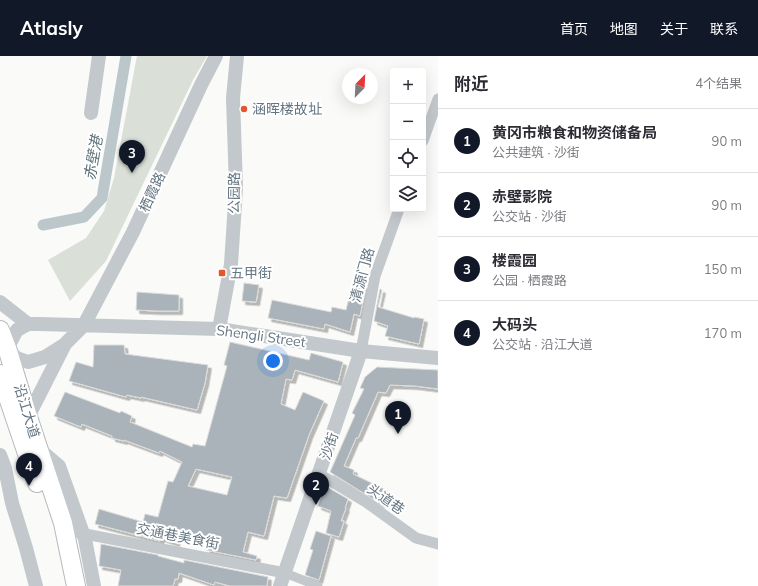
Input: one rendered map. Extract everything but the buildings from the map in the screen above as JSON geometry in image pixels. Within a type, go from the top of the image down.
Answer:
[{"type":"main road","name":"沿江大道","points":[[0,330],[4,347],[65,530],[76,586]]},
{"type":"main road","name":"沿江大道","points":[[0,374],[54,534],[66,586]]},
{"type":"street","points":[[91,113],[98,56]]},
{"type":"street","name":"栖霞路","points":[[64,345],[84,325],[133,232],[216,56]]},
{"type":"street","name":"公园路","points":[[220,329],[232,256],[236,188],[233,98],[237,56]]},
{"type":"street","points":[[423,140],[438,98]]},
{"type":"street","name":"清源门路","points":[[361,351],[375,276],[398,212]]},
{"type":"street","points":[[0,302],[28,324],[17,330],[10,343],[4,347],[17,358],[28,362],[45,357],[64,345]]},
{"type":"street","name":"Shengli Street","points":[[28,324],[220,329],[361,351],[438,358]]},
{"type":"street","points":[[28,417],[64,345]]},
{"type":"street","name":"沙街","points":[[283,579],[361,351]]},
{"type":"street","points":[[39,449],[59,466],[83,533],[94,586]]},
{"type":"street","points":[[0,455],[5,468],[12,503],[36,586]]},
{"type":"street","name":"头道巷","points":[[319,474],[366,502],[416,538],[438,544]]},
{"type":"street","name":"交通巷美食街","points":[[65,530],[283,579]]},
{"type":"street","points":[[283,579],[318,586]]},
{"type":"shaded area","points":[[137,56],[207,56],[193,80],[106,261],[70,301],[48,260],[86,238],[104,211],[114,178]]},
{"type":"waterway","name":"赤壁港","points":[[43,225],[84,217],[102,198],[126,56]]},
{"type":"place","name":"涵晖楼故址","points":[[244,109]]},
{"type":"place","name":"楼霞园","points":[[132,173]]},
{"type":"place","name":"五甲街","points":[[222,273]]},
{"type":"place","name":"黄冈市粮食和物资储备局","points":[[398,434]]},
{"type":"place","name":"大码头","points":[[29,486]]},
{"type":"place","name":"赤壁影院","points":[[316,505]]}]
